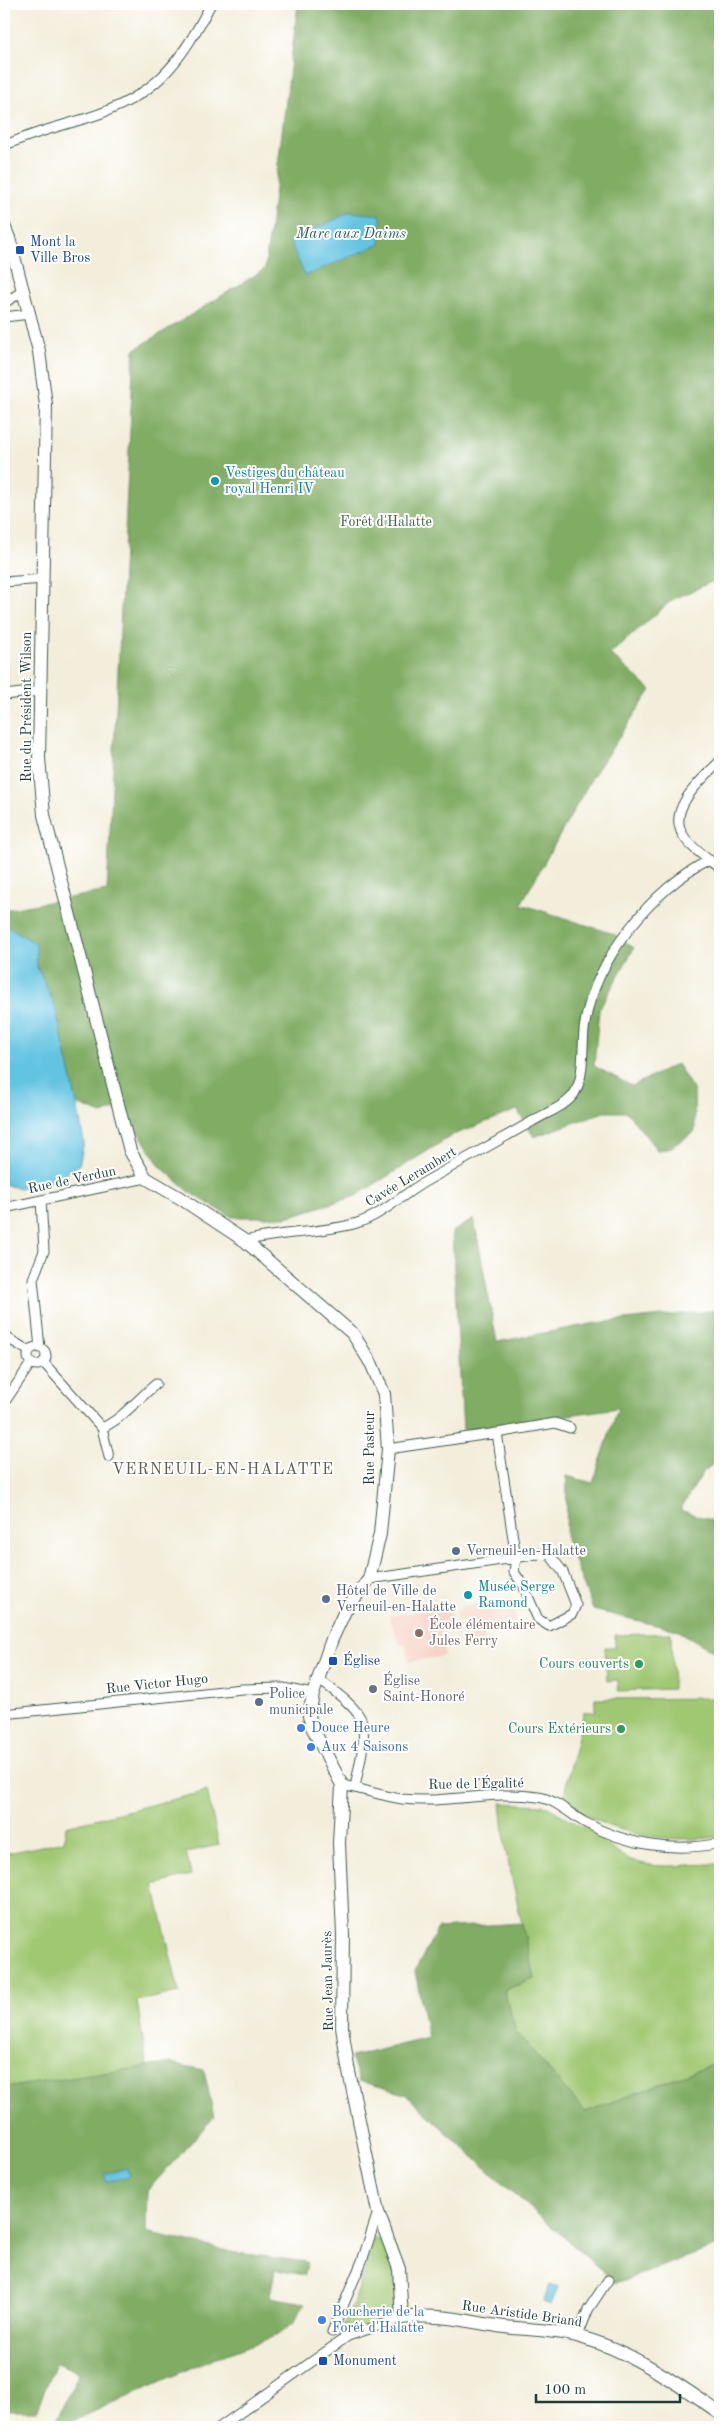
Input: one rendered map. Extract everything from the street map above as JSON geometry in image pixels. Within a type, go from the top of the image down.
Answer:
[{"type":"street","points":[[4,146],[28,134],[123,106],[151,89],[164,77],[197,31],[212,4]]},
{"type":"street","name":"Rue du Président Wilson","points":[[4,226],[39,351],[46,405],[39,758],[44,815],[130,1151],[146,1178]]},
{"type":"street","points":[[4,303],[23,291]]},
{"type":"street","points":[[4,317],[30,314]]},
{"type":"street","points":[[4,582],[43,579]]},
{"type":"street","points":[[4,695],[40,691]]},
{"type":"street","points":[[720,761],[690,793],[678,818],[678,826],[683,836],[720,868]]},
{"type":"street","name":"Cavée Lerambert","points":[[245,1241],[268,1235],[327,1230],[359,1222],[427,1180],[500,1141],[561,1105],[574,1093],[580,1070],[585,1022],[600,974],[624,938],[652,904],[676,881],[710,860]]},
{"type":"street","name":"Rue de Verdun","points":[[4,1208],[146,1178]]},
{"type":"street","name":"Rue Pasteur","points":[[146,1178],[245,1241],[332,1314],[353,1334],[364,1350],[384,1394],[388,1449],[382,1515],[368,1579],[346,1611],[312,1694]]},
{"type":"street","points":[[31,1363],[38,1365],[43,1362],[46,1354],[40,1348],[33,1279],[44,1251],[41,1200]]},
{"type":"street","points":[[4,1336],[29,1351]]},
{"type":"street","points":[[31,1363],[28,1356],[29,1351],[35,1347],[40,1348]]},
{"type":"street","points":[[43,1362],[102,1428],[109,1457]]},
{"type":"street","points":[[4,1403],[31,1363]]},
{"type":"street","points":[[102,1428],[117,1420],[156,1384]]},
{"type":"street","points":[[388,1449],[555,1423],[570,1428]]},
{"type":"street","points":[[368,1579],[516,1558],[536,1554],[550,1555],[563,1572],[576,1605],[572,1614],[549,1626],[538,1619],[523,1585],[514,1572],[516,1558],[497,1433]]},
{"type":"street","points":[[318,1679],[341,1695],[362,1721],[362,1745],[349,1787]]},
{"type":"street","name":"Rue Victor Hugo","points":[[4,1714],[242,1689],[283,1688],[312,1694]]},
{"type":"street","points":[[312,1694],[309,1716],[312,1728],[349,1787]]},
{"type":"street","name":"Rue de l'Égalité","points":[[349,1787],[402,1799],[498,1795],[540,1797],[557,1804],[591,1826],[639,1843],[663,1847],[719,1844]]},
{"type":"street","name":"Rue Jean Jaurès","points":[[349,1787],[339,1841],[343,1935],[342,2027],[348,2067],[378,2212],[399,2269],[402,2318]]},
{"type":"street","points":[[332,2332],[362,2261],[378,2212]]},
{"type":"street","points":[[578,2336],[588,2310],[608,2280]]},
{"type":"street","name":"Rue Aristide Briand","points":[[402,2318],[416,2316],[450,2318],[578,2336],[634,2357],[720,2413]]},
{"type":"street","points":[[220,2427],[348,2336],[402,2318]]},
{"type":"shaded area","points":[[514,1598],[516,1626],[484,1634],[487,1646],[481,1648],[480,1644],[471,1645],[468,1619],[457,1620],[456,1611],[461,1610],[460,1606]]},
{"type":"shaded area","name":"École élémentaire Jules Ferry","points":[[444,1608],[445,1612],[450,1611],[451,1621],[440,1623],[445,1656],[409,1662],[405,1644],[400,1645],[389,1616]]},
{"type":"green space","name":"Forêt d'Halatte","points":[[298,4],[720,4],[720,578],[672,600],[610,654],[651,690],[593,776],[521,904],[614,934],[634,948],[599,1010],[594,1066],[632,1086],[677,1064],[694,1091],[695,1132],[668,1149],[657,1150],[627,1112],[604,1112],[534,1137],[517,1110],[453,1135],[356,1196],[287,1217],[232,1217],[192,1194],[160,1166],[140,1135],[115,1109],[102,1114],[77,1104],[55,1007],[37,967],[35,944],[4,931],[4,910],[107,891],[134,350],[265,269]]},
{"type":"green space","points":[[474,1219],[497,1342],[596,1323],[720,1310],[720,1459],[704,1471],[680,1510],[714,1521],[720,1519],[720,1655],[677,1630],[593,1610],[566,1539],[567,1476],[593,1483],[618,1408],[463,1430],[452,1232]]},
{"type":"green space","name":"Cours couverts","points":[[671,1633],[673,1689],[618,1691],[618,1680],[607,1681],[605,1647],[615,1647],[615,1635]]},
{"type":"green space","points":[[720,1698],[720,1837],[679,1839],[637,1834],[616,1829],[579,1811],[563,1798],[584,1712],[595,1712],[595,1699]]},
{"type":"green space","points":[[207,1791],[219,1845],[186,1852],[191,1875],[154,1885],[179,1992],[137,2001],[147,2067],[4,2088],[4,1854],[64,1841],[66,1826]]},
{"type":"green space","points":[[501,1803],[544,1805],[585,1828],[594,1830],[596,1836],[602,1842],[636,1862],[663,1866],[720,1864],[720,2062],[585,2112],[516,2032],[504,1990],[534,1979],[506,1852]]},
{"type":"green space","points":[[522,1923],[534,1979],[504,1990],[516,2032],[585,2112],[720,2062],[720,2245],[616,2283],[405,2094],[359,2081],[351,2057],[428,2038],[415,1971],[438,1928]]},
{"type":"green space","points":[[171,2063],[204,2070],[214,2117],[147,2191],[146,2232],[237,2253],[307,2262],[305,2275],[275,2270],[270,2297],[305,2303],[293,2323],[278,2335],[197,2365],[60,2427],[53,2427],[79,2372],[56,2363],[36,2411],[4,2411],[4,2088]]},
{"type":"green space","points":[[371,2237],[383,2240],[394,2270],[397,2293],[395,2303],[382,2318],[337,2340],[363,2277]]},
{"type":"water","name":"Mare aux Daims","points":[[350,212],[381,215],[380,244],[305,276],[290,241]]},
{"type":"water","points":[[8,926],[36,944],[37,967],[55,1006],[84,1142],[79,1165],[53,1181],[43,1185],[24,1188],[4,1184],[4,931]]},
{"type":"water","points":[[127,2168],[129,2176],[107,2182],[104,2174]]},
{"type":"water","points":[[550,2284],[558,2287],[551,2305],[543,2302]]},
{"type":"place","name":"Mont la Ville Bros","points":[[20,250]]},
{"type":"place","name":"Vestiges du château royal Henri IV","points":[[215,481]]},
{"type":"place","name":"Verneuil-en-Halatte","points":[[456,1551]]},
{"type":"place","name":"Musée Serge Ramond","points":[[468,1595]]},
{"type":"place","name":"Hôtel de Ville de Verneuil-en-Halatte","points":[[326,1599]]},
{"type":"place","name":"École élémentaire Jules Ferry","points":[[419,1633]]},
{"type":"place","name":"Église","points":[[333,1661]]},
{"type":"place","name":"Cours couverts","points":[[639,1664]]},
{"type":"place","name":"Église Saint-Honoré","points":[[373,1689]]},
{"type":"place","name":"Police municipale","points":[[259,1702]]},
{"type":"place","name":"Douce Heure","points":[[301,1728]]},
{"type":"place","name":"Cours Extérieurs","points":[[621,1729]]},
{"type":"place","name":"Aux 4 Saisons","points":[[311,1747]]},
{"type":"place","name":"Boucherie de la Forêt d'Halatte","points":[[322,2320]]},
{"type":"place","name":"Monument","points":[[323,2361]]},
{"type":"district","name":"VERNEUIL-EN-HALATTE","points":[[223,1470]]}]
